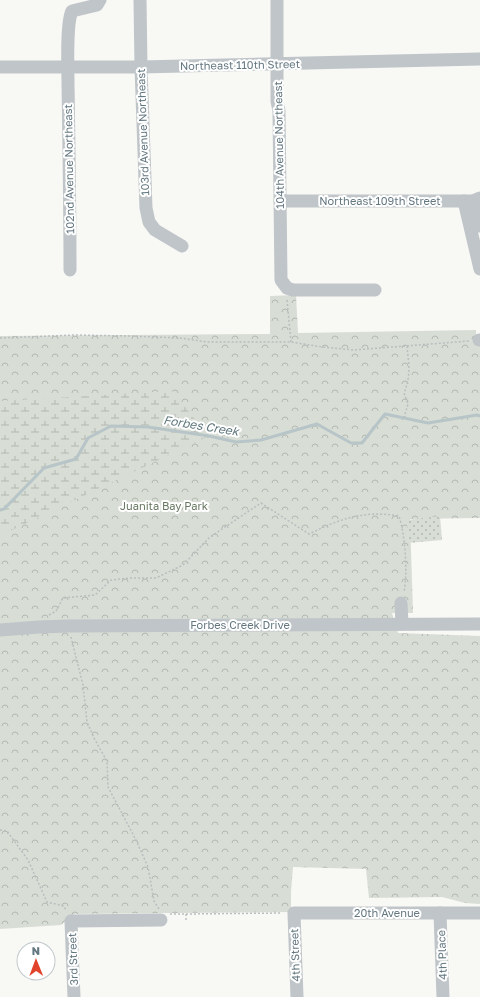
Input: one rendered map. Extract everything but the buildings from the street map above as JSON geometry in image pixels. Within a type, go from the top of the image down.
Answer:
[{"type":"street","name":"102nd Avenue Northeast","points":[[70,270],[68,67],[70,15],[72,11],[97,5],[100,0]]},
{"type":"street","name":"103rd Avenue Northeast","points":[[140,0],[147,215],[149,222],[155,230],[182,246]]},
{"type":"street","name":"104th Avenue Northeast","points":[[277,0],[281,280],[287,288]]},
{"type":"street","name":"Northeast 110th Street","points":[[0,67],[141,67],[480,59]]},
{"type":"street","name":"Northeast 109th Street","points":[[280,201],[472,200]]},
{"type":"street","points":[[472,200],[480,226]]},
{"type":"street","points":[[472,200],[480,269]]},
{"type":"street","points":[[287,288],[293,290],[375,290]]},
{"type":"street","points":[[401,604],[402,624]]},
{"type":"street","name":"Forbes Creek Drive","points":[[0,630],[68,626],[480,624]]},
{"type":"street","name":"20th Avenue","points":[[294,913],[480,913]]},
{"type":"street","name":"4th Street","points":[[294,913],[297,997]]},
{"type":"street","name":"4th Place","points":[[440,913],[444,997]]},
{"type":"street","points":[[71,922],[161,917]]},
{"type":"street","name":"3rd Street","points":[[71,922],[74,997]]},
{"type":"path","points":[[287,288],[287,306],[292,342]]},
{"type":"path","points":[[0,338],[76,335],[130,336],[180,338],[206,342],[292,342],[354,350],[480,340]]},
{"type":"path","points":[[404,418],[408,404],[404,393],[409,381],[407,346]]},
{"type":"path","points":[[38,627],[47,616],[56,611],[63,598],[95,595],[111,580],[156,578],[183,565],[210,537],[261,503],[309,534],[332,523],[352,516],[382,513],[399,516],[402,526],[406,580],[401,604]]},
{"type":"path","points":[[68,626],[83,685],[87,722],[107,761],[108,787],[136,840],[148,867],[154,901],[161,917],[186,914],[294,913]]},
{"type":"path","points":[[0,830],[7,831],[28,860],[46,902],[64,906],[71,922]]},
{"type":"path","points":[[186,914],[186,920]]},
{"type":"green space","name":"Juanita Bay Park","points":[[296,295],[298,333],[476,330],[476,344],[480,344],[480,518],[410,519],[413,613],[392,613],[398,633],[480,636],[480,904],[465,903],[442,897],[369,898],[366,869],[293,867],[291,912],[74,914],[61,925],[0,929],[0,336],[270,334],[270,296]]},
{"type":"green space","points":[[172,391],[209,436],[10,531],[0,529],[0,401]]},
{"type":"green space","points":[[440,516],[442,540],[408,543],[407,520]]},
{"type":"waterway","name":"Forbes Creek","points":[[0,510],[4,509],[44,468],[76,459],[88,438],[111,426],[148,427],[209,436],[236,442],[261,440],[317,424],[351,443],[362,443],[385,414],[428,423],[477,415],[480,416]]}]
